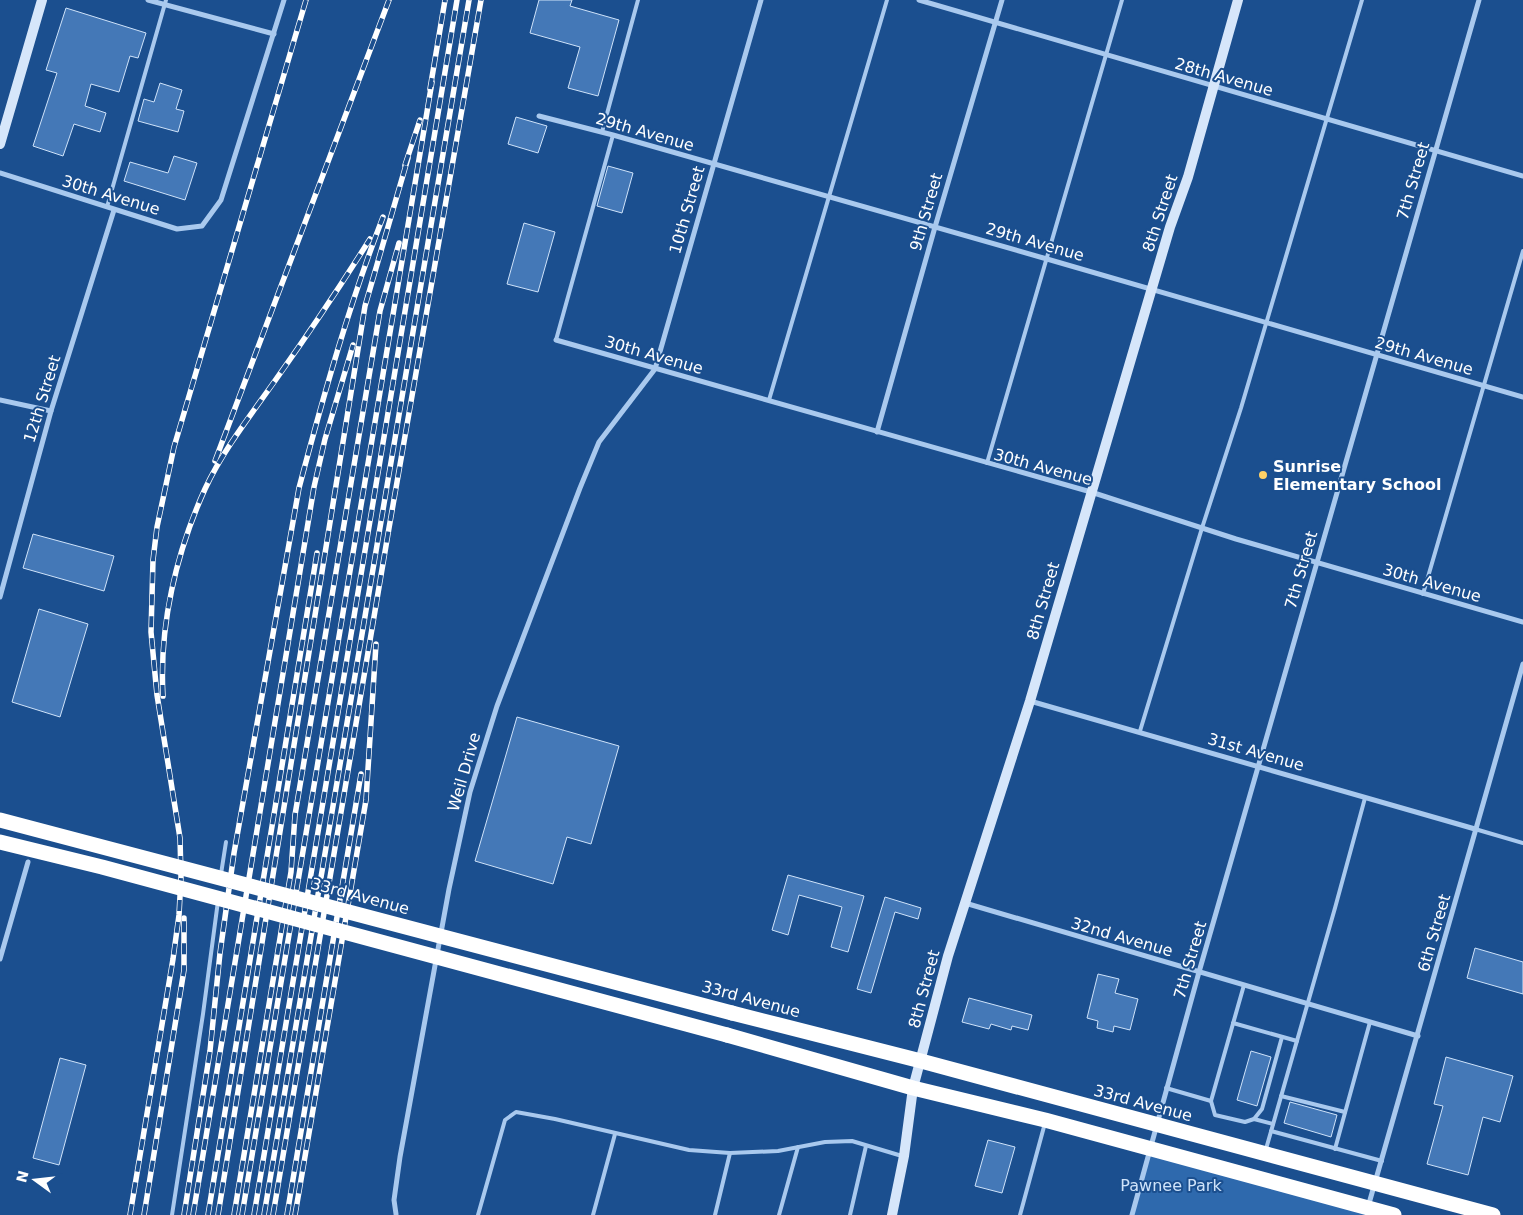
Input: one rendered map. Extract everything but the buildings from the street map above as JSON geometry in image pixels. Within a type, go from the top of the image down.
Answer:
[{"type":"highway","name":"33rd Avenue","points":[[0,820],[920,1061],[1493,1215]]},
{"type":"highway","points":[[0,842],[102,867],[727,1035],[913,1088],[1045,1120],[1394,1215]]},
{"type":"main road","points":[[0,144],[42,0]]},
{"type":"main road","name":"8th Street","points":[[892,1215],[904,1156],[913,1088],[964,903],[1030,701],[1090,492],[1170,227],[1188,177],[1238,0]]},
{"type":"street","points":[[148,0],[166,2],[274,34],[284,0]]},
{"type":"street","name":"10th Street","points":[[655,369],[762,0]]},
{"type":"street","name":"28th Avenue","points":[[919,0],[1523,176]]},
{"type":"street","name":"9th Street","points":[[877,432],[1002,0]]},
{"type":"street","name":"7th Street","points":[[1132,1215],[1199,972],[1479,0]]},
{"type":"street","name":"30th Avenue","points":[[0,173],[177,229],[202,226],[221,200],[274,34]]},
{"type":"street","name":"29th Avenue","points":[[539,116],[613,135],[1523,397]]},
{"type":"street","name":"12th Street","points":[[0,597],[51,411],[114,210]]},
{"type":"street","name":"30th Avenue","points":[[556,340],[1090,492],[1316,563],[1523,622]]},
{"type":"street","name":"Weil Drive","points":[[396,1215],[394,1200],[400,1157],[449,889],[470,792],[497,706],[599,442],[655,369]]},
{"type":"street","points":[[0,400],[51,411]]},
{"type":"street","name":"6th Street","points":[[1368,1208],[1523,664]]},
{"type":"street","name":"31st Avenue","points":[[1030,701],[1475,829]]},
{"type":"street","points":[[0,959],[28,862]]},
{"type":"street","name":"32nd Avenue","points":[[964,903],[1418,1036]]},
{"type":"lane","points":[[602,132],[638,0]]},
{"type":"lane","points":[[769,400],[886,0]]},
{"type":"lane","points":[[987,464],[1122,0]]},
{"type":"lane","points":[[1140,732],[1202,528],[1242,408],[1362,0]]},
{"type":"lane","points":[[107,207],[166,2]]},
{"type":"lane","points":[[556,340],[613,135]]},
{"type":"lane","points":[[1423,594],[1523,251]]},
{"type":"lane","points":[[1265,1154],[1365,798]]},
{"type":"lane","points":[[1475,829],[1523,843]]},
{"type":"lane","points":[[220,881],[226,842]]},
{"type":"lane","points":[[172,1215],[219,890]]},
{"type":"lane","points":[[1244,985],[1211,1100],[1216,1114],[1245,1122],[1254,1119],[1262,1109],[1282,1037]]},
{"type":"lane","points":[[1335,1149],[1370,1022]]},
{"type":"lane","points":[[1233,1023],[1297,1041]]},
{"type":"lane","points":[[1166,1088],[1211,1100]]},
{"type":"lane","points":[[1281,1096],[1345,1112]]},
{"type":"lane","points":[[478,1215],[505,1120],[516,1112],[555,1119],[688,1150],[730,1153],[778,1151],[825,1142],[852,1141],[904,1156]]},
{"type":"lane","points":[[1254,1119],[1273,1124]]},
{"type":"lane","points":[[1020,1215],[1045,1120]]},
{"type":"lane","points":[[1271,1132],[1382,1161]]},
{"type":"lane","points":[[592,1215],[615,1134]]},
{"type":"lane","points":[[850,1215],[866,1146]]},
{"type":"lane","points":[[779,1215],[798,1147]]},
{"type":"lane","points":[[715,1215],[730,1153]]},
{"type":"green space","name":"Pawnee Park","points":[[1149,1148],[1395,1215],[1132,1215]]},
{"type":"railway","points":[[130,1215],[173,959],[179,915],[181,877],[180,838],[157,695],[151,632],[153,560],[157,527],[174,447],[306,0]]},
{"type":"railway","points":[[215,461],[389,0]]},
{"type":"railway","points":[[430,89],[445,0]]},
{"type":"railway","points":[[254,1215],[457,0]]},
{"type":"railway","points":[[264,1215],[469,0]]},
{"type":"railway","points":[[273,1215],[389,528],[481,0]]},
{"type":"railway","points":[[242,1215],[432,82]]},
{"type":"railway","points":[[405,165],[420,120]]},
{"type":"railway","points":[[218,1215],[365,306],[408,158]]},
{"type":"railway","points":[[184,1215],[210,1051],[220,953],[234,853],[299,488],[337,351],[383,217]]},
{"type":"railway","points":[[163,696],[164,643],[172,590],[186,538],[205,489],[230,444],[314,324],[370,239]]},
{"type":"railway","points":[[234,1215],[291,872],[295,815],[380,311],[399,243]]},
{"type":"railway","points":[[193,1215],[314,487],[325,439],[353,345]]},
{"type":"railway","points":[[208,1215],[317,553]]},
{"type":"railway","points":[[295,1215],[366,800],[376,644]]},
{"type":"railway","points":[[287,1215],[361,774]]},
{"type":"railway","points":[[144,1215],[184,970],[184,918]]},
{"type":"place","name":"Sunrise Elementary School","points":[[1263,475]]}]
